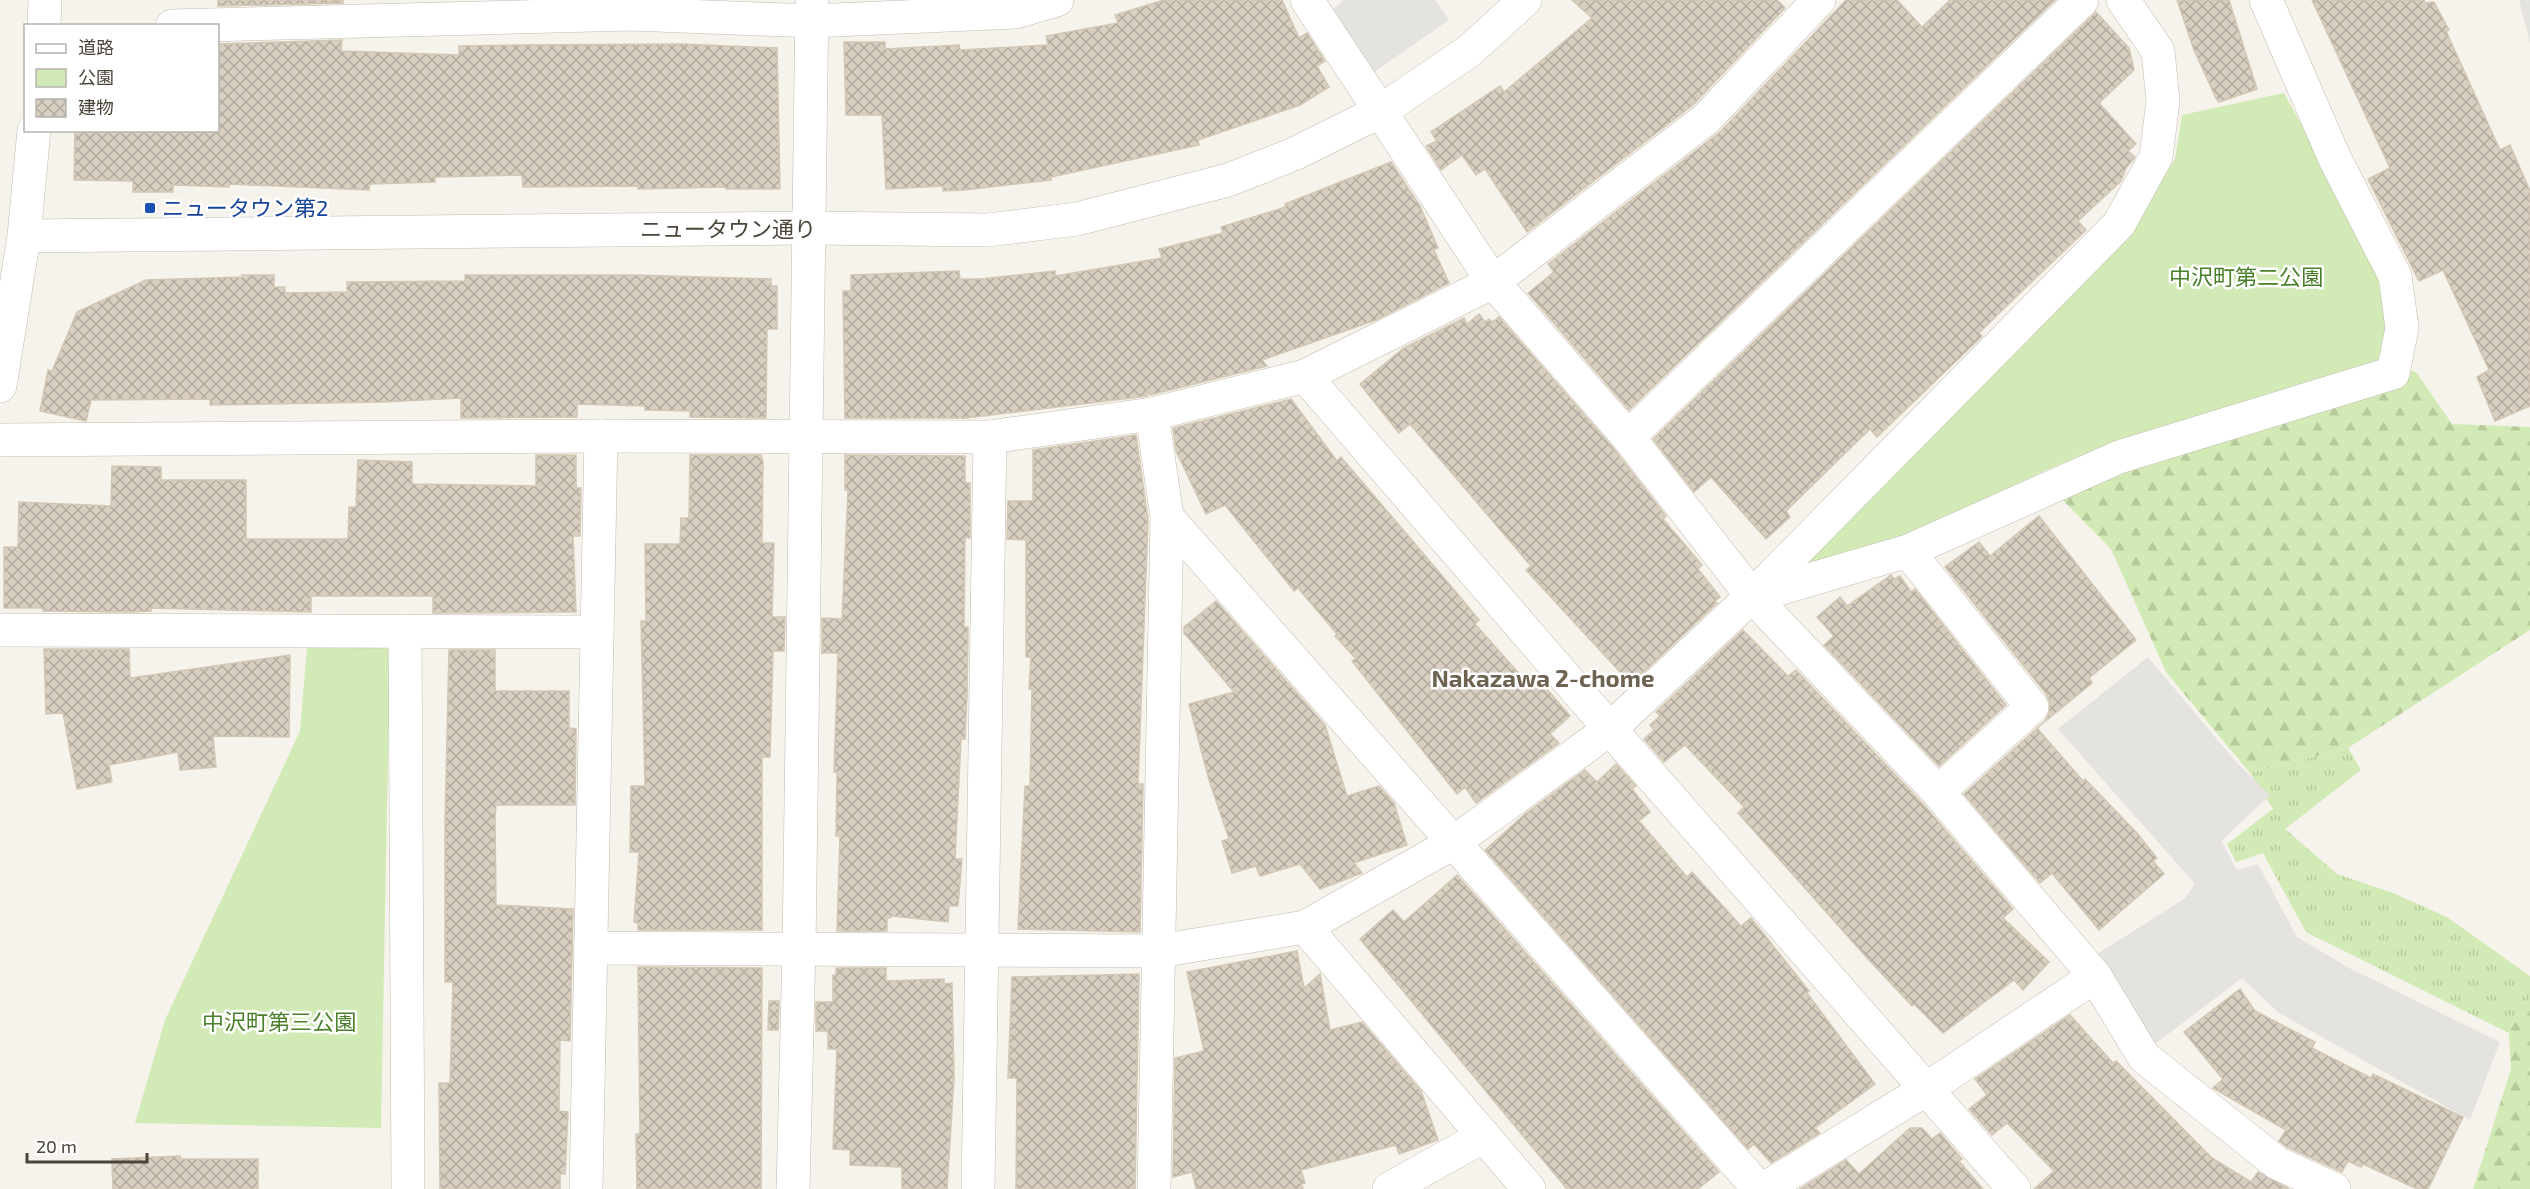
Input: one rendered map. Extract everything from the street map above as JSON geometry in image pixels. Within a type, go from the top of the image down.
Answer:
[{"type":"street","points":[[44,24],[45,0]]},
{"type":"street","points":[[183,24],[252,12],[631,7],[812,10],[1016,6],[1057,0]]},
{"type":"street","points":[[1306,0],[1493,282],[1628,437],[1752,596],[1938,792],[2095,976],[2144,1058],[2277,1163],[2334,1189]]},
{"type":"street","name":"ニュータウン通り","points":[[24,236],[807,228],[988,230],[1077,219],[1228,180],[1294,154],[1381,111],[1469,51],[1525,0]]},
{"type":"street","points":[[0,440],[601,436],[990,437],[1152,414],[1305,376],[1493,282],[1706,119],[1819,0]]},
{"type":"street","points":[[1628,437],[2082,0]]},
{"type":"street","points":[[590,948],[1159,951],[1305,927],[1453,843],[1610,729],[1752,596],[2119,224],[2156,157],[2163,101],[2158,51],[2123,0]]},
{"type":"street","points":[[1752,596],[1908,551],[2119,458],[2393,373],[2402,328],[2395,276],[2335,159],[2266,0]]},
{"type":"street","points":[[793,1189],[799,949],[804,437],[812,10]]},
{"type":"street","points":[[0,386],[24,236],[34,132]]},
{"type":"street","points":[[1305,376],[1610,729],[2014,1189]]},
{"type":"street","points":[[1152,414],[1167,517],[1154,1189]]},
{"type":"street","points":[[586,1189],[601,436]]},
{"type":"street","points":[[978,1189],[990,437]]},
{"type":"street","points":[[1167,517],[1759,1189]]},
{"type":"street","points":[[1908,551],[2032,706],[1938,792]]},
{"type":"street","points":[[0,630],[597,632]]},
{"type":"street","points":[[405,631],[408,1189]]},
{"type":"street","points":[[1305,927],[1529,1189]]},
{"type":"street","points":[[1764,1189],[1925,1090],[2095,976]]},
{"type":"street","points":[[1389,1189],[1484,1136]]},
{"type":"green space","name":"中沢町第二公園","points":[[2284,93],[2386,278],[2384,364],[2088,451],[1841,565],[1790,575],[2129,234],[2175,159],[2182,115]]},
{"type":"green space","points":[[2384,364],[2416,372],[2452,424],[2530,427],[2530,630],[2348,748],[2250,773],[2166,672],[2111,549],[2038,475],[2088,451]]},
{"type":"green space","name":"中沢町第三公園","points":[[307,647],[390,647],[381,1128],[135,1123],[165,1020],[300,731]]},
{"type":"green space","points":[[2348,748],[2361,770],[2285,829],[2337,874],[2393,893],[2447,917],[2530,976],[2530,1003],[2522,1001],[2509,1033],[2306,932],[2263,853],[2236,862],[2227,844],[2273,809],[2250,773]]},
{"type":"green space","points":[[2522,1001],[2530,1003],[2530,1189],[2473,1189],[2511,1069],[2509,1033]]},
{"type":"shaded area","points":[[1344,0],[1435,0],[1449,20],[1371,74],[1331,11]]},
{"type":"shaded area","points":[[2519,0],[2530,0],[2530,43]]},
{"type":"shaded area","points":[[2148,657],[2236,762],[2270,795],[2221,841],[2237,870],[2258,864],[2297,937],[2349,968],[2500,1042],[2470,1120],[2279,1013],[2242,978],[2155,1044],[2094,956],[2184,899],[2195,884],[2058,729]]},
{"type":"building","points":[[218,0],[343,0],[343,3],[218,6]]},
{"type":"building","points":[[1164,0],[1282,0],[1299,38],[1307,33],[1325,61],[1317,66],[1329,87],[1300,105],[1198,140],[1199,145],[1051,177],[1051,180],[964,190],[943,191],[943,186],[886,189],[882,115],[846,115],[844,42],[885,42],[885,49],[959,45],[960,50],[1048,45],[1046,36],[1118,23],[1115,15]]},
{"type":"building","points":[[1572,0],[1777,0],[1785,8],[1693,105],[1527,232],[1485,169],[1476,175],[1462,155],[1441,170],[1426,146],[1437,141],[1431,132],[1500,86],[1504,92],[1592,18]]},
{"type":"building","points":[[1846,0],[1897,0],[1922,27],[1950,0],[2055,0],[1629,410],[1528,293],[1554,272],[1548,264],[1720,132]]},
{"type":"building","points":[[2177,0],[2229,0],[2257,89],[2219,102],[2194,50]]},
{"type":"building","points":[[2312,0],[2424,0],[2425,3],[2434,2],[2449,30],[2446,31],[2500,150],[2510,145],[2530,191],[2530,406],[2495,421],[2477,377],[2489,370],[2443,270],[2419,281],[2368,179],[2390,168]]},
{"type":"building","points":[[2096,12],[2129,48],[2134,70],[2099,103],[2136,144],[2128,151],[2135,157],[2126,168],[2121,181],[2078,221],[2086,230],[1979,333],[1982,336],[1977,341],[1877,437],[1870,429],[1786,511],[1790,517],[1766,539],[1711,477],[1694,492],[1653,439]]},
{"type":"building","points":[[342,40],[341,51],[459,55],[459,46],[682,44],[777,48],[780,189],[726,189],[726,187],[638,189],[638,186],[523,187],[522,175],[435,177],[435,182],[370,184],[369,190],[229,184],[229,187],[173,185],[173,192],[133,192],[133,181],[74,180],[75,132],[219,132],[219,44]]},
{"type":"building","points":[[1391,162],[1420,206],[1438,248],[1434,250],[1449,283],[1376,320],[1262,360],[1267,366],[1150,395],[1147,390],[1147,396],[966,418],[845,418],[843,291],[851,291],[851,275],[959,271],[960,279],[980,279],[1055,271],[1055,276],[1162,258],[1159,249],[1223,233],[1221,227],[1286,207],[1285,204]]},
{"type":"building","points":[[242,275],[274,275],[274,287],[285,287],[285,293],[347,292],[347,282],[465,281],[465,275],[633,275],[771,279],[771,286],[777,286],[777,329],[767,329],[766,418],[690,417],[690,411],[645,410],[645,406],[577,404],[577,417],[461,418],[461,398],[384,402],[210,405],[210,399],[91,400],[86,421],[40,411],[48,370],[52,371],[77,312],[146,280],[242,277]]},
{"type":"building","points":[[1479,314],[1485,322],[1489,319],[1492,322],[1499,317],[1614,449],[1666,516],[1663,519],[1702,565],[1698,569],[1720,597],[1715,601],[1717,603],[1631,684],[1526,570],[1531,566],[1410,424],[1399,433],[1360,384],[1404,348],[1464,318],[1467,324]]},
{"type":"building","points":[[1291,399],[1337,461],[1341,457],[1479,620],[1475,624],[1532,688],[1540,681],[1570,716],[1550,734],[1559,743],[1476,803],[1465,787],[1457,794],[1352,661],[1356,659],[1335,636],[1337,634],[1298,588],[1294,591],[1225,505],[1206,514],[1176,451],[1173,428]]},
{"type":"building","points":[[1136,435],[1148,520],[1138,784],[1143,784],[1140,932],[1018,929],[1025,786],[1030,786],[1032,689],[1029,689],[1031,657],[1026,657],[1026,540],[1007,539],[1008,501],[1033,501],[1033,450]]},
{"type":"building","points":[[536,455],[576,455],[576,488],[581,488],[580,536],[573,536],[576,612],[433,613],[433,596],[311,596],[311,612],[151,608],[151,611],[127,612],[43,611],[43,608],[4,608],[4,547],[18,547],[19,502],[111,506],[112,466],[161,467],[161,480],[246,480],[246,539],[348,539],[349,507],[356,507],[358,460],[412,462],[412,484],[536,486]]},
{"type":"building","points":[[690,455],[761,455],[763,462],[762,543],[774,543],[772,617],[785,617],[784,651],[773,651],[770,757],[762,757],[762,930],[638,930],[638,923],[634,922],[639,852],[630,852],[631,786],[645,786],[641,621],[646,621],[645,544],[680,544],[681,518],[689,518]]},
{"type":"building","points":[[845,455],[965,456],[965,483],[970,483],[970,538],[965,537],[964,627],[968,627],[967,695],[965,739],[961,739],[955,859],[962,859],[958,906],[949,906],[948,922],[891,916],[887,918],[887,931],[837,931],[840,836],[836,836],[837,772],[834,772],[838,653],[822,653],[822,618],[842,619],[848,491],[845,490]]},
{"type":"building","points":[[2039,516],[2136,640],[2089,678],[2092,683],[2040,726],[2049,714],[2050,704],[2047,695],[1945,567],[1979,542],[1990,556]]},
{"type":"building","points":[[1891,575],[1894,579],[1900,576],[1911,592],[1915,589],[2006,705],[1939,766],[1824,645],[1834,636],[1817,617],[1840,597],[1847,606]]},
{"type":"building","points":[[1216,601],[1325,725],[1347,796],[1379,786],[1394,803],[1407,845],[1354,863],[1362,873],[1320,889],[1300,864],[1260,876],[1256,866],[1232,873],[1222,841],[1229,839],[1209,780],[1189,704],[1234,692],[1184,633],[1184,627]]},
{"type":"building","points":[[1743,630],[1788,676],[1796,670],[1924,805],[2013,909],[2003,918],[2049,962],[2023,990],[2014,980],[1943,1033],[1914,1004],[1912,1006],[1868,959],[1738,813],[1744,807],[1685,745],[1664,762],[1644,739],[1654,730],[1650,725],[1660,716],[1656,712]]},
{"type":"building","points":[[44,649],[129,649],[130,678],[290,655],[289,737],[213,736],[216,767],[180,770],[178,752],[109,765],[112,782],[77,789],[63,713],[46,714]]},
{"type":"building","points":[[449,650],[495,650],[495,691],[569,691],[569,728],[576,729],[575,805],[496,805],[495,817],[496,905],[573,909],[570,1041],[560,1040],[559,1111],[568,1112],[565,1174],[560,1174],[560,1189],[440,1189],[439,1083],[450,1083],[453,982],[445,982],[445,824]]},
{"type":"building","points":[[2037,728],[2083,781],[2085,779],[2137,833],[2157,858],[2153,861],[2164,874],[2099,930],[2052,873],[2040,883],[1964,794]]},
{"type":"building","points":[[1616,764],[1636,786],[1632,789],[1650,812],[1639,821],[1687,877],[1692,872],[1741,926],[1751,918],[1809,991],[1807,993],[1875,1084],[1815,1128],[1820,1133],[1771,1163],[1754,1144],[1748,1149],[1485,850],[1525,814],[1585,770],[1597,782]]},
{"type":"building","points":[[1457,875],[1719,1172],[1698,1189],[1567,1189],[1360,939],[1393,910],[1404,922]]},
{"type":"building","points":[[1297,951],[1304,988],[1320,974],[1330,1030],[1362,1022],[1421,1091],[1438,1140],[1399,1154],[1396,1145],[1301,1170],[1305,1183],[1301,1184],[1303,1189],[1196,1189],[1192,1172],[1173,1177],[1175,1058],[1204,1051],[1187,972]]},
{"type":"building","points":[[638,967],[762,968],[761,1189],[637,1189],[636,1134],[640,1134]]},
{"type":"building","points":[[836,968],[886,968],[886,981],[944,979],[944,984],[952,983],[954,1077],[947,1189],[902,1189],[902,1167],[850,1165],[850,1150],[833,1149],[837,1049],[828,1049],[828,1031],[816,1031],[816,1002],[833,1002],[833,975],[836,975]]},
{"type":"building","points":[[1139,974],[1135,1189],[1016,1189],[1017,1078],[1008,1078],[1012,977]]},
{"type":"building","points":[[2240,989],[2255,1011],[2315,1042],[2312,1048],[2371,1078],[2373,1074],[2463,1117],[2428,1189],[2417,1189],[2363,1164],[2361,1167],[2348,1161],[2342,1172],[2287,1147],[2279,1141],[2286,1130],[2213,1088],[2223,1079],[2184,1032]]},
{"type":"building","points":[[769,1001],[779,1001],[778,1030],[768,1030]]},
{"type":"building","points":[[2070,1015],[2113,1063],[2116,1061],[2212,1158],[2251,1182],[2258,1172],[2289,1189],[2034,1189],[2054,1171],[2007,1123],[1992,1135],[1969,1109],[1987,1095],[1975,1079]]},
{"type":"building","points":[[1910,1128],[1922,1128],[1932,1139],[1940,1133],[1962,1159],[1959,1161],[1983,1189],[1800,1189],[1846,1160],[1859,1174]]},
{"type":"building","points":[[180,1156],[180,1159],[258,1159],[258,1189],[113,1189],[112,1159]]},
{"type":"place","name":"ニュータウン第2","points":[[150,208]]},
{"type":"district","name":"Nakazawa 2-chome","points":[[1543,679]]}]
